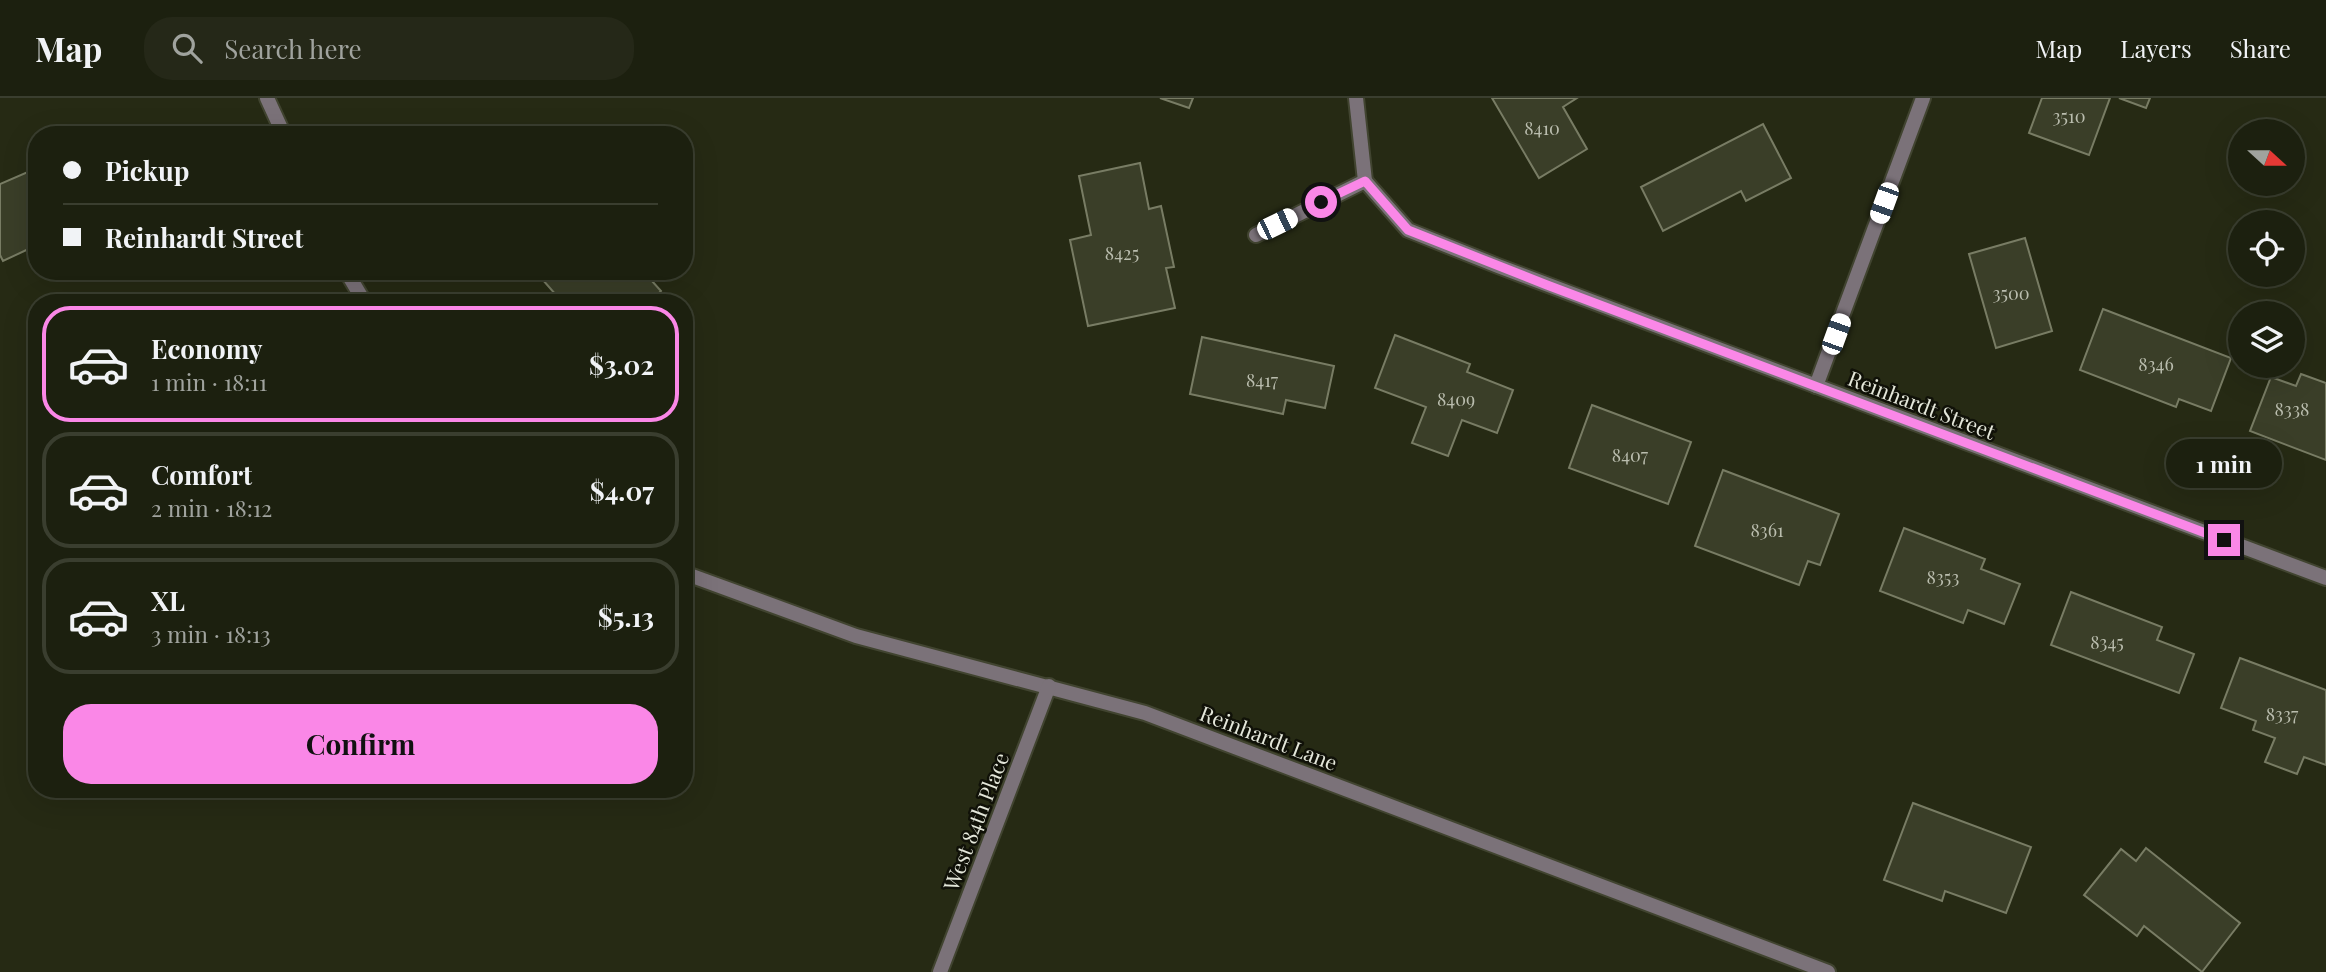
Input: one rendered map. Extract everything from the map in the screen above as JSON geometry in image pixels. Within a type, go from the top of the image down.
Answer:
[{"type":"street","points":[[267,98],[280,126]]},
{"type":"street","points":[[1256,235],[1365,181],[1356,98]]},
{"type":"street","points":[[1816,386],[1923,98]]},
{"type":"street","name":"Reinhardt Street","points":[[1365,181],[1408,230],[2326,578]]},
{"type":"street","name":"Reinhardt Lane","points":[[693,576],[856,636],[1145,713],[1828,972]]},
{"type":"street","name":"West 84th Place","points":[[940,972],[1049,686]]},
{"type":"building","points":[[1160,98],[1193,98],[1189,108]]},
{"type":"building","points":[[1492,98],[1577,98],[1563,107],[1587,149],[1539,178]]},
{"type":"building","points":[[2042,98],[2110,98],[2089,155],[2029,133]]},
{"type":"building","points":[[2119,98],[2150,98],[2146,108]]},
{"type":"building","points":[[1763,124],[1791,178],[1746,201],[1741,191],[1663,231],[1641,187]]},
{"type":"building","points":[[1140,163],[1149,209],[1161,206],[1174,267],[1166,268],[1175,308],[1088,326],[1070,240],[1091,235],[1079,176]]},
{"type":"building","points":[[28,172],[28,249],[3,261],[0,255],[0,184]]},
{"type":"building","points":[[2025,238],[2052,331],[1996,348],[1969,254]]},
{"type":"building","points":[[543,280],[651,280],[661,291],[658,294],[555,294]]},
{"type":"building","points":[[2103,309],[2228,357],[2228,366],[2211,411],[2179,399],[2176,407],[2080,370]]},
{"type":"building","points":[[1395,335],[1470,364],[1467,372],[1513,390],[1497,433],[1462,420],[1448,456],[1412,443],[1426,407],[1375,388]]},
{"type":"building","points":[[1202,337],[1334,366],[1325,408],[1286,400],[1283,414],[1190,394]]},
{"type":"building","points":[[2305,375],[2326,383],[2326,460],[2250,431],[2271,378],[2296,386],[2299,378],[2305,378]]},
{"type":"building","points":[[1592,405],[1691,442],[1668,504],[1569,468]]},
{"type":"building","points":[[1723,470],[1839,514],[1820,565],[1808,561],[1799,585],[1695,546]]},
{"type":"building","points":[[1904,528],[1985,559],[1981,569],[2020,584],[2004,624],[1968,610],[1963,623],[1880,591]]},
{"type":"building","points":[[2071,592],[2162,627],[2157,640],[2194,654],[2179,693],[2051,645]]},
{"type":"building","points":[[2240,658],[2326,690],[2326,765],[2304,757],[2297,774],[2265,762],[2275,738],[2253,730],[2256,721],[2221,708]]},
{"type":"building","points":[[1913,803],[2031,847],[2006,913],[1945,891],[1942,901],[1884,880]]},
{"type":"building","points":[[2146,848],[2240,923],[2202,972],[2144,926],[2137,936],[2084,895],[2121,849],[2136,861]]},
{"type":"route","points":[[1321,202],[1365,181],[1408,230],[2224,540]]}]
